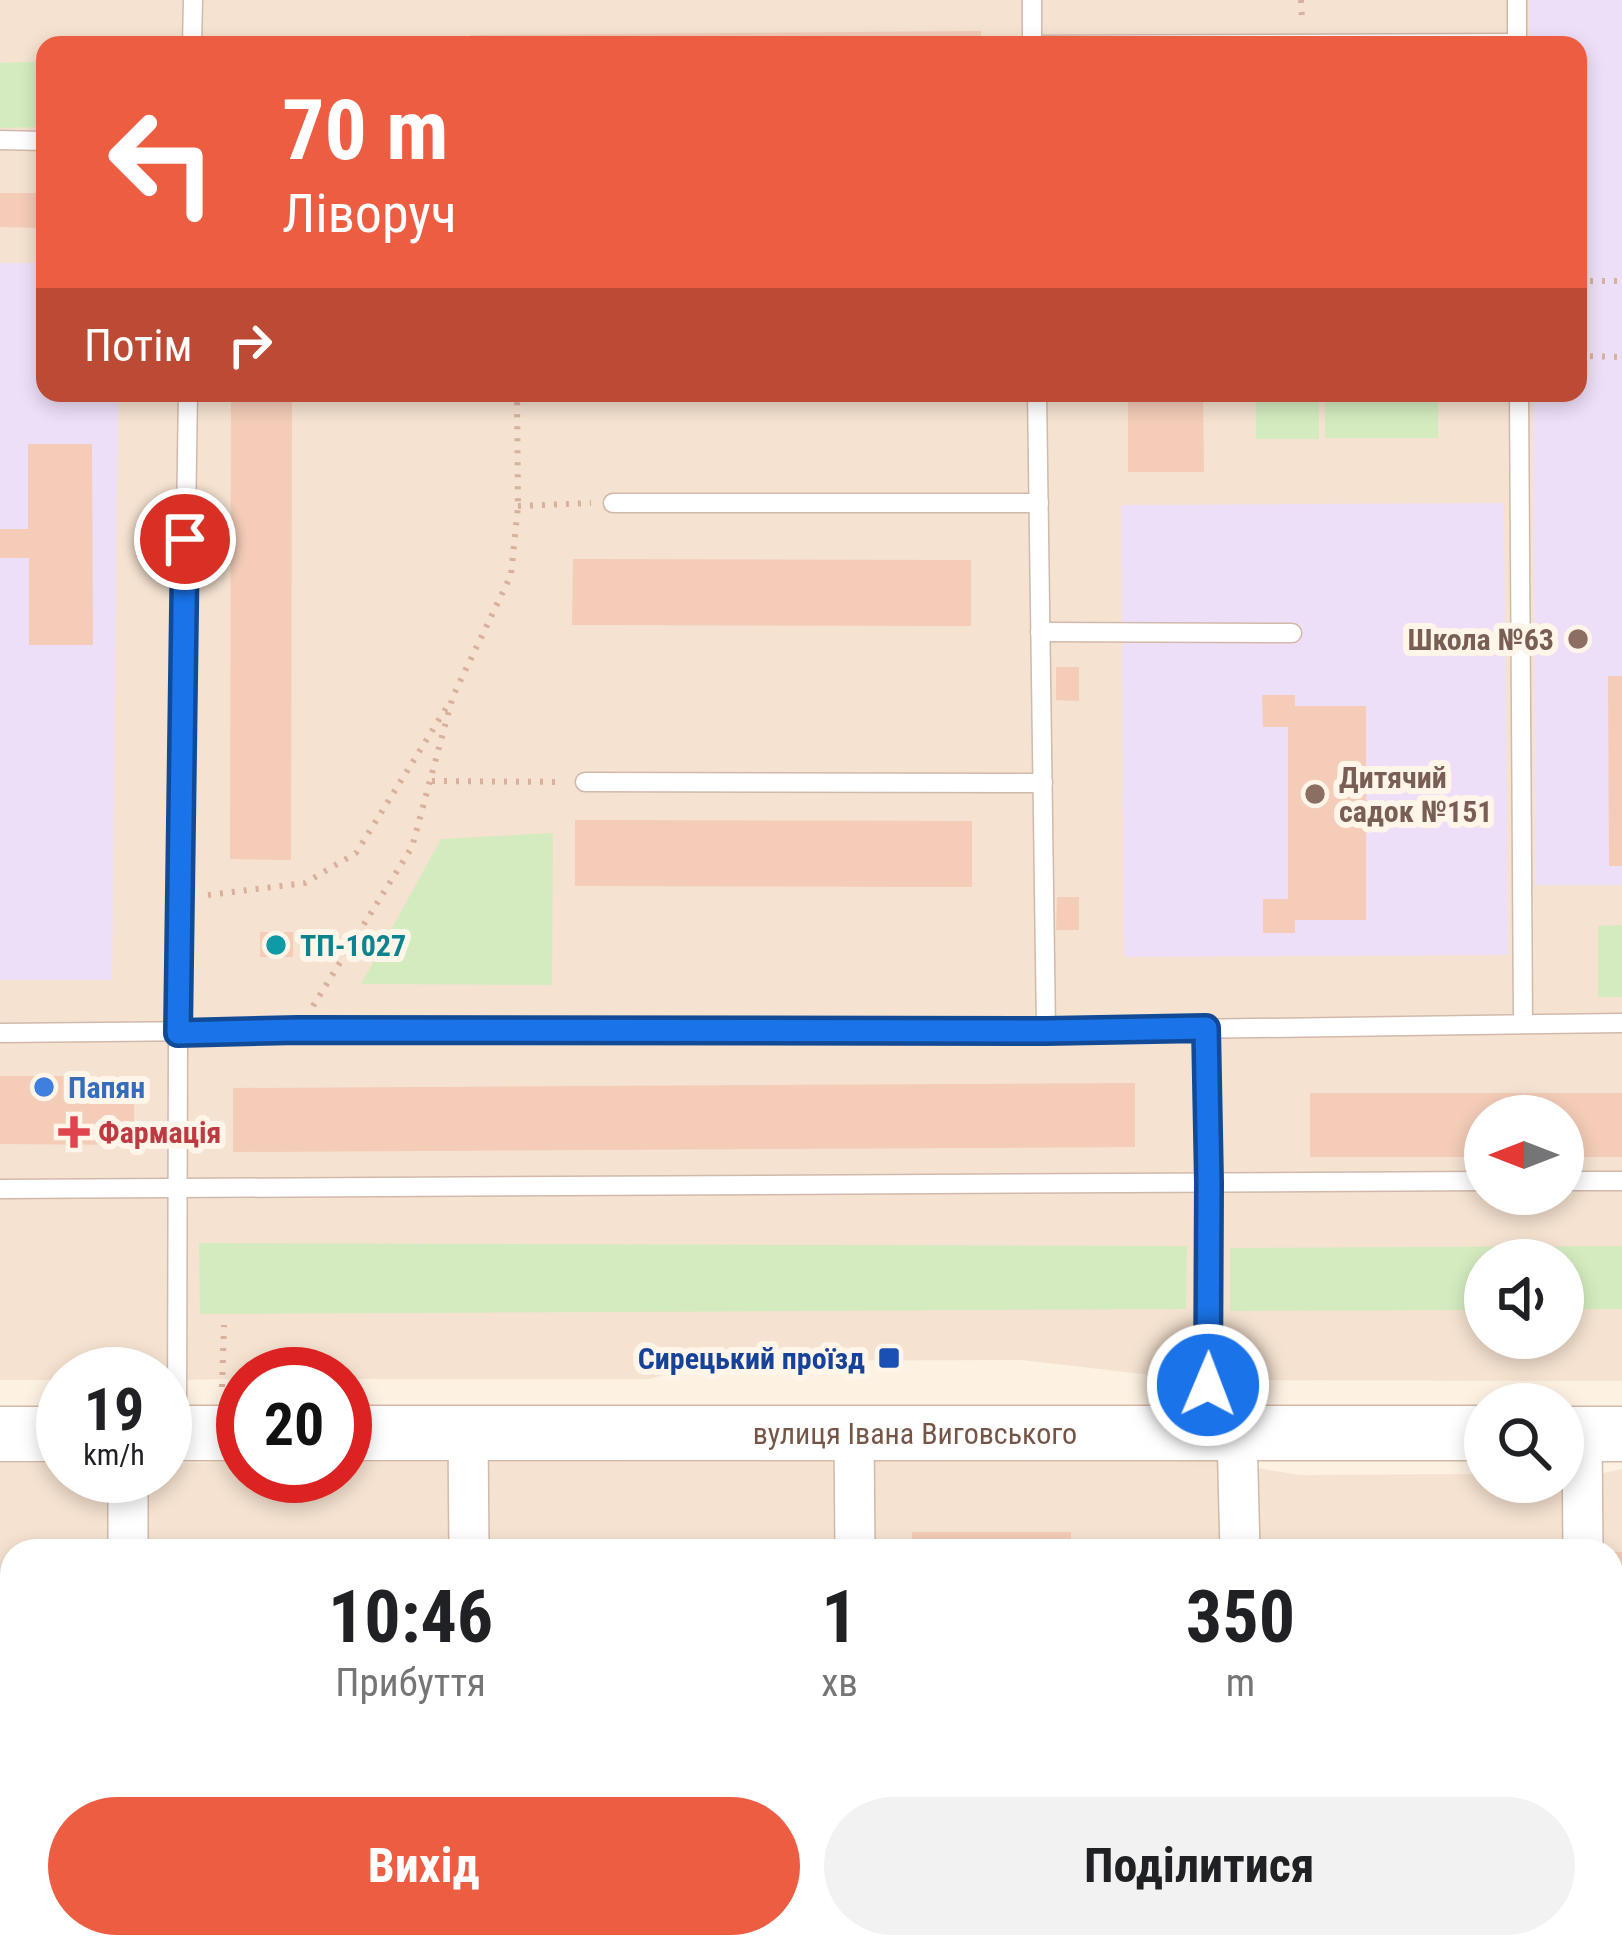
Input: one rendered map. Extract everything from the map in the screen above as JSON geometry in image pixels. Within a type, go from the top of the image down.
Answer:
[{"type":"main road","name":"вулиця Івана Виговського","points":[[372,1433],[1464,1433]]},
{"type":"main road","points":[[0,1434],[36,1434]]},
{"type":"street","points":[[854,1432],[855,1539]]},
{"type":"street","points":[[468,1433],[469,1539]]},
{"type":"street","points":[[1222,1434],[1238,1539]]},
{"type":"street","points":[[1584,1539],[1589,1434]]},
{"type":"street","points":[[128,1503],[128,1539]]},
{"type":"lane","points":[[192,36],[193,0]]},
{"type":"lane","points":[[1032,0],[1032,36]]},
{"type":"lane","points":[[1517,0],[1517,36]]},
{"type":"lane","points":[[0,140],[36,141]]},
{"type":"lane","points":[[188,402],[177,1189],[201,1433]]},
{"type":"lane","points":[[1037,402],[1046,1031]]},
{"type":"lane","points":[[1520,402],[1523,1024]]},
{"type":"lane","points":[[613,502],[1039,502]]},
{"type":"lane","points":[[1040,632],[1292,633]]},
{"type":"lane","points":[[585,782],[1042,783]]},
{"type":"lane","points":[[0,1034],[1046,1031],[1622,1023]]},
{"type":"lane","points":[[1206,1028],[1222,1434]]},
{"type":"lane","points":[[1584,1181],[1622,1180]]},
{"type":"lane","points":[[0,1189],[1464,1181]]},
{"type":"path","points":[[1587,281],[1622,281]]},
{"type":"path","points":[[1587,356],[1622,356]]},
{"type":"path","points":[[180,898],[305,883],[356,853],[453,696],[511,575],[518,506],[517,402]]},
{"type":"path","points":[[518,506],[613,502]]},
{"type":"path","points":[[298,1030],[412,847],[453,696]]},
{"type":"path","points":[[431,781],[585,782]]},
{"type":"path","points":[[201,1433],[224,1325]]},
{"type":"shaded area","points":[[0,0],[1622,0],[1622,1381],[1195,1380],[1021,1360],[706,1361],[650,1379],[372,1379],[372,1347],[216,1347],[216,1379],[192,1380],[192,1347],[36,1347],[36,1380],[0,1380]]},
{"type":"shaded area","name":"Школа №63","points":[[1529,0],[1622,0],[1622,885],[1535,885],[1533,402],[1587,402],[1587,36],[1530,36]]},
{"type":"shaded area","points":[[0,263],[36,263],[36,402],[118,402],[112,980],[0,980]]},
{"type":"shaded area","name":"Дитячий садок №151","points":[[1504,503],[1508,955],[1124,957],[1121,505]]},
{"type":"shaded area","points":[[1213,1461],[1300,1475],[1464,1474],[1464,1503],[1584,1503],[1584,1477],[1622,1469],[1622,1539],[0,1539],[0,1463],[36,1463],[36,1503],[192,1503],[192,1463],[216,1462],[216,1503],[372,1503],[372,1462]]},
{"type":"green space","points":[[36,61],[36,127],[0,128],[0,63]]},
{"type":"green space","points":[[1256,402],[1319,402],[1319,439],[1256,439]]},
{"type":"green space","points":[[1325,402],[1438,402],[1438,438],[1325,438]]},
{"type":"green space","points":[[553,833],[552,985],[361,984],[441,839]]},
{"type":"green space","points":[[1622,925],[1622,997],[1598,997],[1598,926]]},
{"type":"green space","points":[[199,1243],[1187,1246],[1186,1309],[200,1314]]},
{"type":"green space","points":[[1584,1246],[1622,1246],[1622,1309],[1584,1309]]},
{"type":"green space","points":[[1464,1247],[1464,1310],[1230,1311],[1230,1248]]},
{"type":"building","points":[[981,31],[981,36],[470,35]]},
{"type":"building","points":[[0,193],[36,193],[36,228],[0,227]]},
{"type":"building","points":[[231,402],[292,402],[291,860],[230,859]]},
{"type":"building","points":[[1128,402],[1203,402],[1204,472],[1128,472]]},
{"type":"building","points":[[28,444],[92,444],[93,645],[29,645],[29,558],[0,558],[0,529],[28,529]]},
{"type":"building","points":[[573,559],[971,560],[971,626],[572,625]]},
{"type":"building","points":[[1056,667],[1079,667],[1079,701],[1056,700]]},
{"type":"building","points":[[1608,676],[1622,676],[1622,866],[1609,866]]},
{"type":"building","points":[[1262,695],[1295,695],[1295,706],[1366,706],[1366,920],[1295,920],[1295,933],[1263,933],[1263,899],[1288,899],[1288,727],[1263,727]]},
{"type":"building","points":[[575,820],[972,821],[972,887],[575,886]]},
{"type":"building","points":[[1057,897],[1079,897],[1079,930],[1056,930]]},
{"type":"building","name":"ТП-1027","points":[[260,932],[293,932],[293,957],[260,957]]},
{"type":"building","points":[[0,1076],[134,1076],[134,1145],[0,1144]]},
{"type":"building","points":[[1135,1083],[1135,1147],[233,1152],[233,1088]]},
{"type":"building","points":[[1310,1093],[1622,1093],[1622,1157],[1584,1157],[1584,1095],[1464,1095],[1464,1157],[1310,1157]]},
{"type":"building","points":[[912,1532],[1071,1532],[1071,1539],[912,1539]]},
{"type":"place","name":"Школа №63","points":[[1578,639]]},
{"type":"place","name":"Дитячий садок №151","points":[[1315,794]]},
{"type":"place","name":"ТП-1027","points":[[276,945]]},
{"type":"place","name":"Папян","points":[[44,1087]]},
{"type":"place","name":"Фармація","points":[[74,1132]]},
{"type":"place","name":"Сирецький проїзд","points":[[889,1358]]},
{"type":"route","points":[[185,539],[178,1033],[1206,1028],[1208,1385]]}]
